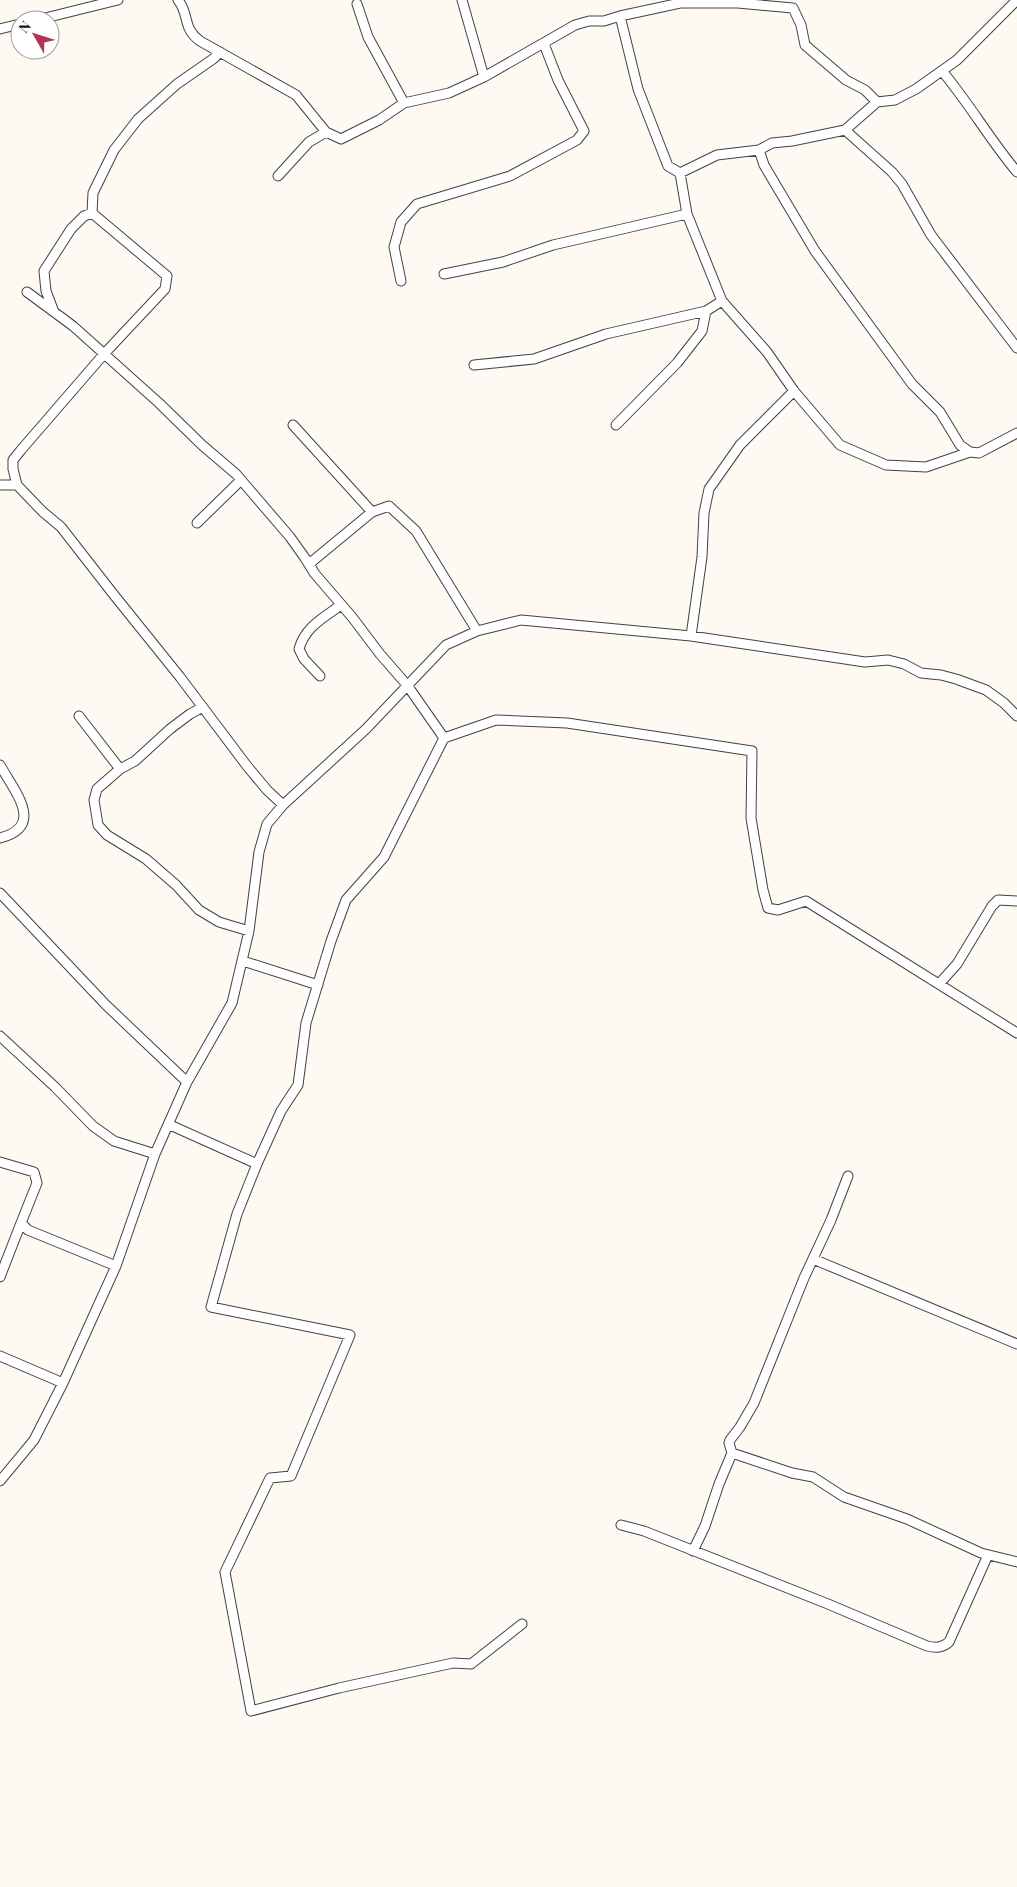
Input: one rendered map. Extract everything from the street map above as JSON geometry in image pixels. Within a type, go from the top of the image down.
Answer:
[{"type":"street","points":[[60,14],[118,0]]},
{"type":"street","points":[[178,0],[182,5],[191,34],[200,41],[296,94],[326,132],[341,139],[378,120],[404,103],[449,93],[484,77],[575,25],[589,20],[604,21],[680,3],[738,3],[793,8],[801,25],[805,46],[846,80],[865,90],[878,102]]},
{"type":"street","points":[[462,0],[484,77]]},
{"type":"street","points":[[680,173],[717,156],[759,150],[772,143],[792,141],[845,130],[878,102],[895,100],[916,89],[957,60],[1017,0]]},
{"type":"street","points":[[357,4],[368,37],[404,103]]},
{"type":"street","points":[[620,16],[638,89],[668,166],[680,173]]},
{"type":"street","points":[[401,281],[394,247],[401,222],[417,204],[510,176],[577,140],[584,131],[558,80],[544,44]]},
{"type":"street","points":[[92,214],[93,193],[114,150],[138,119],[177,84],[220,52]]},
{"type":"street","points":[[942,71],[957,88],[998,149],[1017,172]]},
{"type":"street","points":[[845,130],[892,172],[902,184],[931,235],[1017,348]]},
{"type":"street","points":[[278,176],[309,142],[326,132]]},
{"type":"street","points":[[759,150],[764,165],[815,251],[912,384],[932,404],[948,425],[960,445],[970,452],[979,454],[1017,433]]},
{"type":"street","points":[[680,173],[686,214],[722,301],[767,352],[794,392],[840,445],[886,465],[926,467],[970,452]]},
{"type":"street","points":[[54,312],[46,291],[44,271],[71,230],[84,216],[92,214]]},
{"type":"street","points":[[92,214],[167,276],[165,289],[104,354],[13,460],[17,485],[43,512],[62,527],[267,790],[283,805]]},
{"type":"street","points":[[444,274],[503,262],[553,245],[686,214]]},
{"type":"street","points":[[27,292],[54,312],[160,403],[241,480],[290,537],[315,574],[407,685],[444,738]]},
{"type":"street","points":[[474,365],[534,359],[606,334],[706,311],[722,301]]},
{"type":"street","points":[[616,425],[677,363],[702,332],[706,311]]},
{"type":"street","points":[[691,636],[702,557],[704,513],[709,489],[740,445],[794,392]]},
{"type":"street","points":[[293,425],[372,512]]},
{"type":"street","points":[[197,523],[241,480]]},
{"type":"street","points":[[0,485],[17,485]]},
{"type":"street","points":[[309,564],[372,512],[388,506],[416,532],[477,631]]},
{"type":"street","points":[[320,676],[304,659],[299,649],[302,638],[310,627],[341,605]]},
{"type":"street","points":[[0,1481],[34,1440],[63,1383],[116,1266],[155,1154],[170,1125],[187,1082],[232,1003],[249,931],[259,852],[266,824],[283,805],[366,729],[446,645],[477,631],[520,620],[691,636],[865,662],[888,660],[904,664],[921,674],[941,675],[986,690],[1004,703],[1017,716]]},
{"type":"street","points":[[203,707],[170,729],[136,761],[120,769],[97,789],[94,800],[98,825],[107,834],[146,859],[176,885],[199,910],[219,922],[249,931]]},
{"type":"street","points":[[78,716],[120,769]]},
{"type":"street","points":[[522,1624],[471,1664],[453,1663],[434,1667],[339,1688],[251,1711],[225,1572],[270,1478],[291,1476],[350,1335],[211,1307],[237,1214],[281,1111],[298,1085],[306,1023],[331,941],[346,900],[384,857],[444,738],[496,720],[567,723],[752,751],[751,818],[763,890],[768,908],[778,910],[806,901],[1017,1033]]},
{"type":"street","points":[[0,765],[25,810],[23,824],[18,830],[0,838]]},
{"type":"street","points":[[0,893],[106,1005],[187,1082]]},
{"type":"street","points":[[940,984],[957,964],[992,906],[998,900],[1017,901]]},
{"type":"street","points":[[243,961],[318,985]]},
{"type":"street","points":[[0,1036],[55,1087],[93,1126],[114,1141],[155,1154]]},
{"type":"street","points":[[170,1125],[257,1164]]},
{"type":"street","points":[[0,1162],[34,1172],[37,1182],[0,1277]]},
{"type":"street","points":[[693,1551],[705,1526],[732,1453],[730,1440],[754,1403],[848,1176]]},
{"type":"street","points":[[21,1223],[28,1230],[116,1266]]},
{"type":"street","points":[[813,1259],[1017,1344]]},
{"type":"street","points":[[0,1356],[63,1383]]},
{"type":"street","points":[[732,1453],[813,1478],[844,1497],[907,1519],[947,1539],[988,1555],[1017,1562]]},
{"type":"street","points":[[621,1525],[644,1531],[935,1648],[943,1647],[949,1642],[988,1555]]}]
